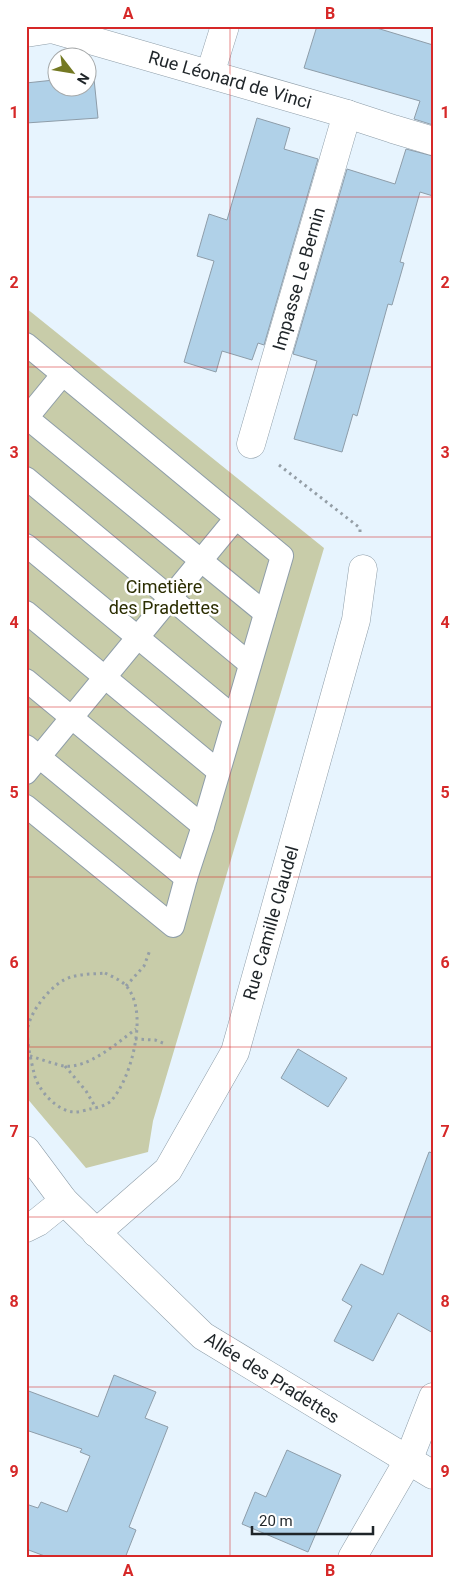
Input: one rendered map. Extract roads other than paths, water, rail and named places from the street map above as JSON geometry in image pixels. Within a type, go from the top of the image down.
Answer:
[{"type":"street","points":[[210,74],[225,26]]},
{"type":"street","name":"Rue Léonard de Vinci","points":[[26,32],[52,29],[433,141]]},
{"type":"street","name":"Impasse Le Bernin","points":[[251,444],[346,114]]},
{"type":"street","name":"Rue Camille Claudel","points":[[96,1233],[168,1170],[235,1052],[356,620],[363,570]]},
{"type":"street","name":"Allée des Pradettes","points":[[26,1150],[64,1201],[203,1336],[433,1475]]},
{"type":"street","points":[[26,1228],[38,1222],[64,1201]]},
{"type":"street","points":[[352,1558],[408,1461],[433,1397]]},
{"type":"lane","points":[[26,344],[282,556],[173,926],[26,806]]},
{"type":"lane","points":[[63,374],[27,418],[264,613]]},
{"type":"lane","points":[[26,478],[250,664]]},
{"type":"lane","points":[[186,878],[31,759],[72,718],[236,518]]},
{"type":"lane","points":[[26,545],[234,717]]},
{"type":"lane","points":[[26,612],[218,770]]},
{"type":"lane","points":[[26,680],[203,826]]},
{"type":"park label","name":"Cimetière des Pradettes","points":[[164,597]]}]
